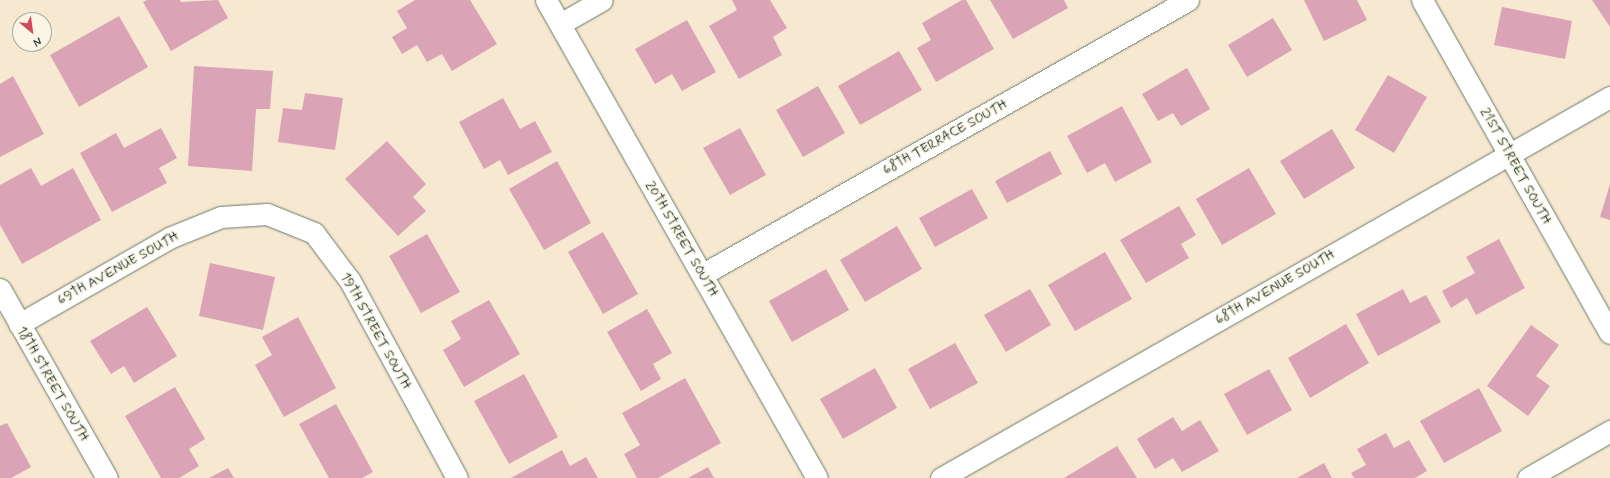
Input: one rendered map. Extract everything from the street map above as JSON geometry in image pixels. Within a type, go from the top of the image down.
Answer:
[{"type":"street","name":"20TH STREET SOUTH","points":[[546,0],[703,274],[817,478]]},
{"type":"street","points":[[560,24],[602,0]]},
{"type":"street","name":"68TH TERRACE SOUTH","points":[[703,274],[1188,0]]},
{"type":"street","name":"21ST STREET SOUTH","points":[[1422,0],[1610,333]]},
{"type":"street","name":"68TH AVENUE SOUTH","points":[[941,478],[1509,153],[1610,97]]},
{"type":"street","name":"69TH AVENUE SOUTH","points":[[20,324],[169,238],[221,217],[267,214]]},
{"type":"street","name":"19TH STREET SOUTH","points":[[267,214],[314,233],[350,282],[457,478]]},
{"type":"street","name":"18TH STREET SOUTH","points":[[0,289],[107,478]]},
{"type":"street","points":[[1528,478],[1610,431]]},
{"type":"building","points":[[147,0],[180,0],[181,2],[218,0],[228,18],[171,51],[143,2]]},
{"type":"building","points":[[415,0],[470,0],[497,44],[452,71],[442,54],[427,62],[417,45],[402,54],[392,37],[407,28],[397,11]]},
{"type":"building","points":[[732,0],[770,0],[787,28],[773,37],[782,55],[739,79],[709,26],[737,10]]},
{"type":"building","points":[[962,0],[966,0],[994,49],[936,82],[917,48],[931,40],[922,23]]},
{"type":"building","points":[[990,0],[1064,0],[1068,8],[1013,39]]},
{"type":"building","points":[[1304,0],[1357,0],[1367,20],[1324,41]]},
{"type":"building","points":[[1592,0],[1610,0],[1610,27]]},
{"type":"building","points":[[1502,7],[1572,21],[1565,59],[1494,45]]},
{"type":"building","points":[[119,16],[148,67],[79,107],[50,55]]},
{"type":"building","points":[[1273,18],[1292,50],[1247,77],[1228,45]]},
{"type":"building","points":[[687,20],[716,72],[682,91],[672,74],[655,84],[635,49]]},
{"type":"building","points":[[899,51],[922,90],[860,125],[838,86]]},
{"type":"building","points":[[194,66],[273,71],[270,109],[256,109],[252,171],[188,166]]},
{"type":"building","points":[[1187,68],[1210,109],[1181,126],[1173,113],[1158,121],[1142,94]]},
{"type":"building","points":[[1388,75],[1427,97],[1394,153],[1355,130]]},
{"type":"building","points":[[13,76],[44,134],[0,157],[0,84]]},
{"type":"building","points":[[818,86],[845,133],[803,157],[776,110]]},
{"type":"building","points":[[305,93],[343,98],[335,150],[278,142],[283,108],[302,110]]},
{"type":"building","points":[[503,98],[520,129],[535,121],[552,152],[508,175],[500,160],[484,169],[459,122]]},
{"type":"building","points":[[1122,106],[1152,162],[1115,182],[1105,163],[1087,173],[1067,136]]},
{"type":"building","points":[[161,128],[177,158],[159,168],[167,183],[112,212],[80,153],[116,133],[124,148]]},
{"type":"building","points":[[740,128],[766,175],[730,195],[703,148]]},
{"type":"building","points":[[1332,129],[1355,168],[1304,199],[1280,161]]},
{"type":"building","points":[[387,141],[426,184],[413,197],[426,211],[398,236],[345,179]]},
{"type":"building","points":[[1050,151],[1062,174],[1007,203],[995,181]]},
{"type":"building","points":[[557,161],[591,223],[544,250],[509,189]]},
{"type":"building","points":[[31,168],[41,186],[73,168],[101,220],[22,264],[0,225],[0,185]]},
{"type":"building","points":[[1249,168],[1276,214],[1222,245],[1196,199]]},
{"type":"building","points":[[1610,184],[1610,220],[1600,217]]},
{"type":"building","points":[[972,189],[988,218],[935,247],[919,218]]},
{"type":"building","points":[[1179,206],[1196,235],[1181,244],[1189,258],[1146,283],[1120,240]]},
{"type":"building","points":[[897,226],[922,269],[865,302],[840,260]]},
{"type":"building","points":[[603,232],[638,294],[603,314],[568,252]]},
{"type":"building","points":[[427,234],[460,292],[421,313],[389,256]]},
{"type":"building","points":[[1499,239],[1525,288],[1476,315],[1467,298],[1451,308],[1442,291],[1475,273],[1466,257]]},
{"type":"building","points":[[1105,252],[1132,299],[1075,331],[1048,285]]},
{"type":"building","points":[[210,263],[275,277],[263,330],[199,316]]},
{"type":"building","points":[[826,269],[849,310],[792,342],[769,301]]},
{"type":"building","points":[[1030,289],[1051,325],[1006,352],[984,315]]},
{"type":"building","points":[[1403,289],[1410,303],[1426,295],[1441,322],[1378,356],[1356,314]]},
{"type":"building","points":[[489,300],[520,354],[464,387],[443,350],[461,339],[451,321]]},
{"type":"building","points":[[147,307],[177,356],[134,383],[124,366],[111,374],[90,341]]},
{"type":"building","points":[[647,309],[672,353],[653,364],[661,379],[641,391],[607,332]]},
{"type":"building","points":[[298,317],[336,388],[284,417],[255,365],[272,355],[262,337]]},
{"type":"building","points":[[1346,324],[1369,363],[1310,398],[1288,358]]},
{"type":"building","points":[[1531,325],[1559,345],[1536,376],[1550,386],[1528,416],[1487,386]]},
{"type":"building","points":[[955,343],[978,383],[930,409],[908,369]]},
{"type":"building","points":[[875,368],[897,408],[843,439],[820,399]]},
{"type":"building","points":[[1269,369],[1292,410],[1247,435],[1224,394]]},
{"type":"building","points":[[524,374],[558,437],[509,464],[474,401]]},
{"type":"building","points":[[685,378],[721,443],[658,478],[637,478],[624,454],[640,445],[622,413]]},
{"type":"building","points":[[175,387],[205,439],[189,449],[199,466],[179,478],[161,478],[125,416]]},
{"type":"building","points":[[1479,388],[1502,431],[1444,463],[1420,421]]},
{"type":"building","points":[[336,404],[373,472],[362,478],[329,478],[299,424]]},
{"type":"building","points":[[1173,417],[1182,431],[1200,420],[1219,451],[1182,472],[1173,458],[1155,469],[1137,439]]},
{"type":"building","points":[[7,423],[31,467],[11,478],[0,478],[0,426]]},
{"type":"building","points":[[1386,433],[1394,448],[1409,440],[1427,471],[1415,478],[1354,478],[1351,473],[1366,465],[1357,449]]},
{"type":"building","points":[[1117,446],[1137,478],[1064,478]]},
{"type":"building","points":[[562,450],[570,466],[586,457],[598,478],[511,478]]},
{"type":"building","points":[[1324,463],[1332,478],[1297,478]]},
{"type":"building","points":[[708,467],[714,478],[688,478]]},
{"type":"building","points":[[228,468],[234,478],[209,478]]}]
